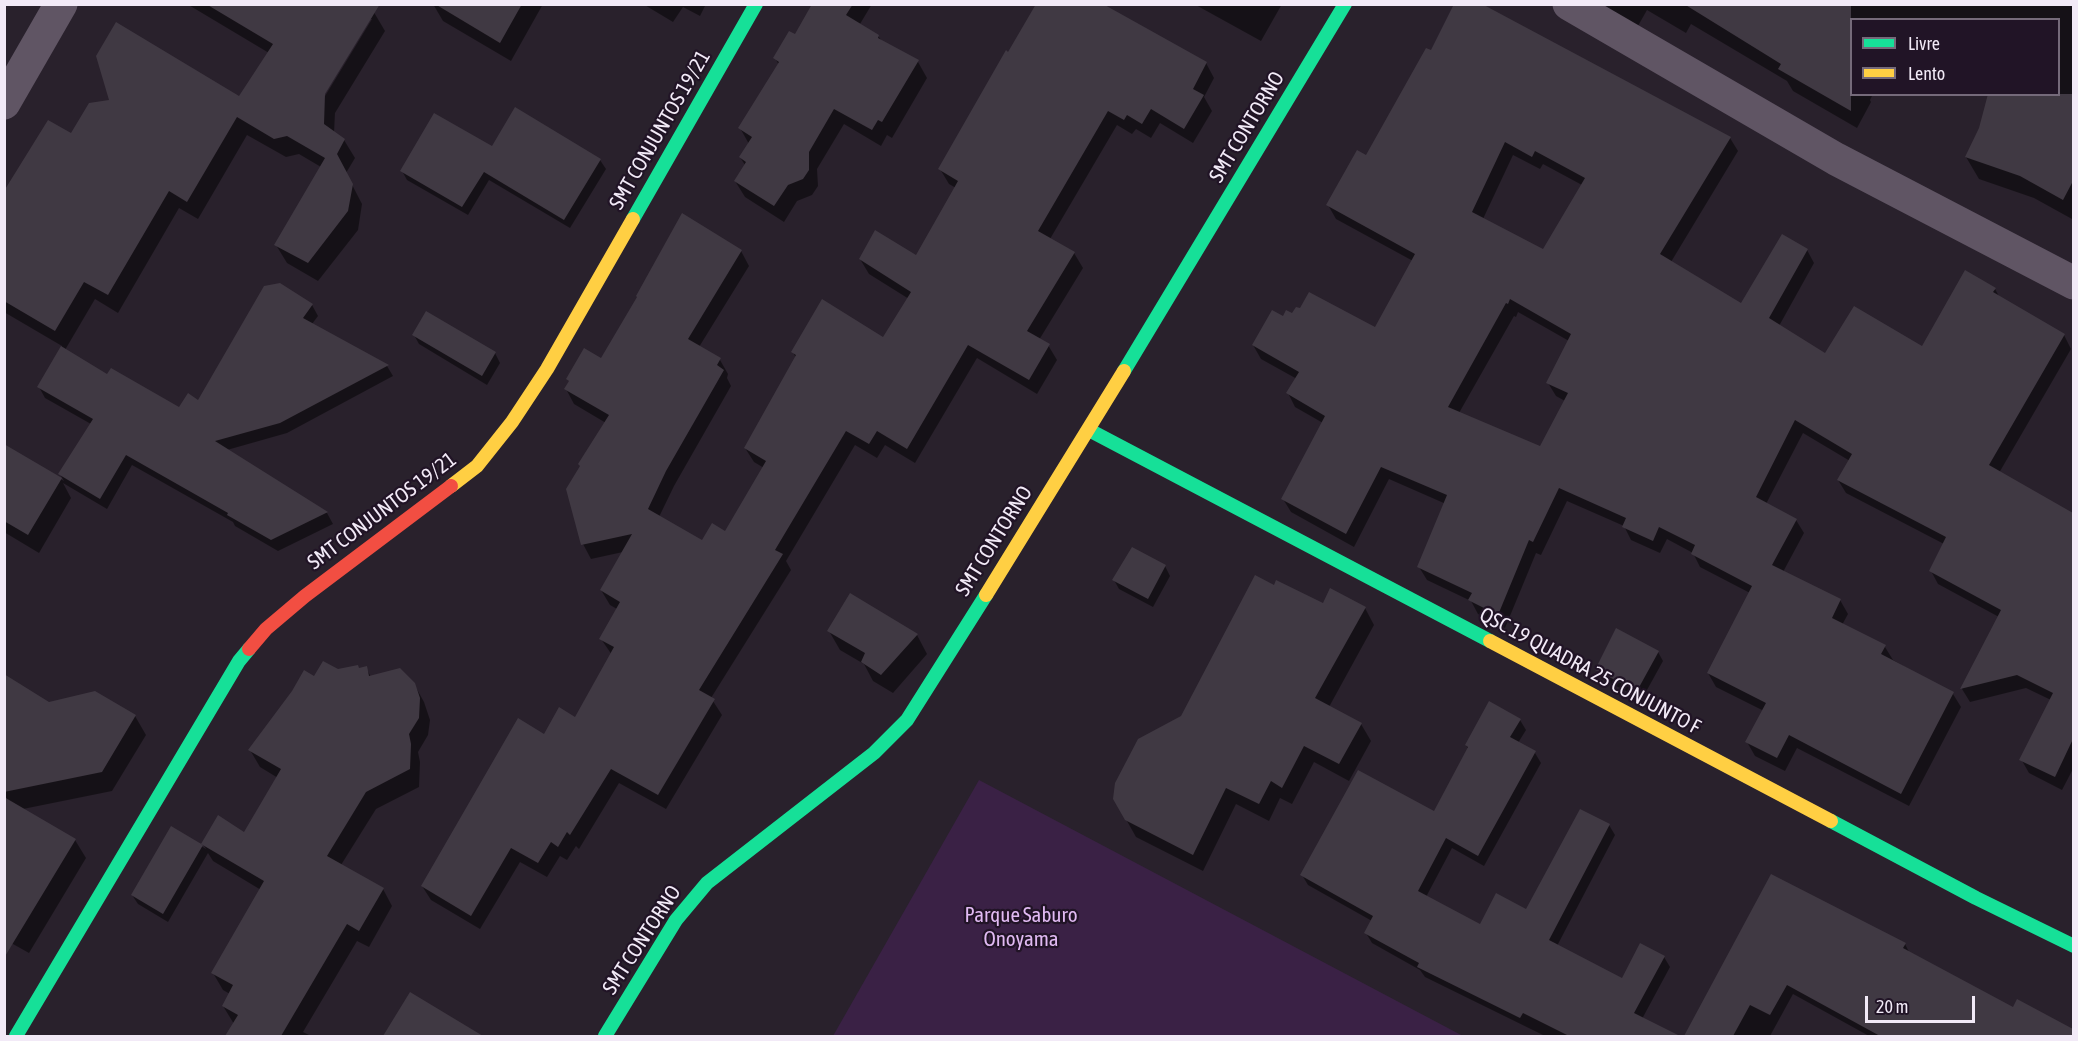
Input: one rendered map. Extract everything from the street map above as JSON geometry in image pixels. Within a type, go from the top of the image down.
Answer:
[{"type":"street","points":[[4,103],[61,4]]},
{"type":"street","name":"SMT CONJUNTOS 19/21","points":[[16,1036],[239,661],[266,629],[305,596],[477,466],[512,422],[547,369],[756,4]]},
{"type":"street","name":"SMT CONTORNO","points":[[605,1036],[676,920],[707,883],[874,753],[907,720],[1089,430],[1345,4]]},
{"type":"street","points":[[1569,4],[1836,159],[2073,283]]},
{"type":"street","name":"QSC 19 QUADRA 25 CONJUNTO F","points":[[1089,430],[1976,898],[2073,946]]},
{"type":"green space","name":"Parque Saburo Onoyama","points":[[979,780],[1463,1036],[833,1036]]},
{"type":"building","points":[[206,4],[380,4],[325,94],[324,124],[345,139],[337,154],[353,184],[348,211],[308,263],[274,245],[325,158],[287,136],[274,139],[237,117],[187,202],[169,191],[108,295],[84,282],[55,331],[4,301],[4,191],[48,120],[71,133],[89,103],[109,100],[96,56],[116,22],[239,96],[273,44]]},
{"type":"building","points":[[435,4],[522,4],[500,43]]},
{"type":"building","points":[[812,4],[853,4],[846,15],[879,35],[878,38],[919,60],[882,122],[878,120],[872,130],[834,109],[809,152],[809,170],[803,179],[788,185],[774,206],[734,181],[746,162],[739,157],[752,137],[738,128],[779,62],[773,58],[789,31],[795,34]]},
{"type":"building","points":[[1036,4],[1103,4],[1207,62],[1193,89],[1204,95],[1184,129],[1151,109],[1142,124],[1127,115],[1124,120],[1108,111],[1038,231],[1075,252],[1027,331],[1050,344],[1029,380],[968,345],[907,449],[877,431],[869,444],[846,431],[775,550],[783,554],[699,690],[715,699],[658,795],[611,769],[570,835],[567,832],[558,847],[551,842],[538,863],[511,848],[471,916],[421,886],[518,718],[544,734],[559,707],[575,717],[614,647],[599,639],[620,602],[600,590],[632,534],[581,545],[566,489],[580,466],[578,464],[609,415],[564,389],[569,381],[566,379],[584,348],[601,358],[682,213],[742,250],[688,339],[721,358],[717,365],[724,370],[666,471],[648,509],[702,540],[712,523],[725,531],[766,461],[744,448],[796,355],[791,352],[822,299],[883,337],[911,292],[859,259],[875,230],[916,255],[958,181],[938,169],[1006,50],[1008,52]]},
{"type":"building","points":[[1454,4],[1482,4],[1731,137],[1660,254],[1741,303],[1782,234],[1808,249],[1769,318],[1825,353],[1854,306],[1922,346],[1965,270],[1996,288],[1993,292],[2065,334],[1989,465],[2073,513],[2073,739],[2055,777],[2019,760],[2053,693],[2017,675],[1960,689],[2001,610],[1929,571],[1946,537],[1837,480],[1852,454],[1795,420],[1756,497],[1797,519],[1772,565],[1841,599],[1832,618],[1886,645],[1881,654],[1954,692],[1901,794],[1789,735],[1777,758],[1745,742],[1766,703],[1707,673],[1752,586],[1691,554],[1695,545],[1659,527],[1653,541],[1622,527],[1626,518],[1559,488],[1533,542],[1529,540],[1498,615],[1468,600],[1472,593],[1417,567],[1447,495],[1381,467],[1346,534],[1281,499],[1325,416],[1286,393],[1299,372],[1252,345],[1272,310],[1283,316],[1286,310],[1292,313],[1296,307],[1300,308],[1309,292],[1375,327],[1415,254],[1326,205],[1357,150],[1366,155],[1426,48],[1431,50]],"holes":[[[1505,142],[1532,157],[1535,151],[1585,178],[1543,249],[1472,212]],[[1510,299],[1571,334],[1546,383],[1568,393],[1540,446],[1448,407]]]},
{"type":"building","points":[[1684,4],[1851,4],[1851,111],[1778,69],[1781,64]]},
{"type":"building","points":[[2073,94],[2073,181],[2063,200],[2020,176],[1965,157],[1979,128],[1987,96]]},
{"type":"building","points":[[515,107],[601,159],[564,220],[484,172],[462,207],[400,171],[434,113],[492,146]]},
{"type":"building","points":[[280,283],[313,304],[303,318],[389,365],[280,423],[215,441],[328,512],[271,540],[126,455],[100,499],[58,474],[93,419],[37,387],[61,346],[107,374],[111,368],[179,407],[188,393],[198,400],[264,286]]},
{"type":"building","points":[[426,311],[496,352],[482,376],[412,335]]},
{"type":"building","points":[[4,444],[62,478],[28,535],[4,521]]},
{"type":"building","points":[[1132,547],[1166,565],[1148,599],[1112,580]]},
{"type":"building","points":[[1255,575],[1274,585],[1276,580],[1323,603],[1330,588],[1366,607],[1315,698],[1362,723],[1339,764],[1304,746],[1282,788],[1271,781],[1259,804],[1226,788],[1193,855],[1125,820],[1113,799],[1115,783],[1138,739],[1181,716]]},
{"type":"building","points":[[850,593],[918,634],[881,675],[861,662],[865,653],[827,631]]},
{"type":"building","points":[[1616,628],[1659,651],[1637,691],[1595,670]]},
{"type":"building","points":[[323,661],[338,669],[358,665],[359,668],[367,666],[369,676],[400,668],[415,683],[420,698],[419,718],[409,734],[410,769],[366,792],[327,856],[384,888],[359,931],[347,924],[281,1036],[225,1036],[238,1015],[222,1006],[233,985],[211,973],[264,881],[201,844],[218,815],[244,832],[281,769],[248,750],[292,691],[304,670],[314,676]]},
{"type":"building","points":[[4,674],[49,702],[95,691],[136,715],[102,772],[4,792]]},
{"type":"building","points":[[1489,701],[1521,719],[1510,737],[1536,751],[1478,856],[1446,838],[1418,891],[1480,924],[1496,893],[1526,909],[1580,809],[1610,824],[1549,940],[1622,978],[1640,943],[1665,956],[1634,1013],[1680,1036],[1569,1036],[1523,1013],[1520,1018],[1417,967],[1419,963],[1364,933],[1373,916],[1300,875],[1358,770],[1434,811]]},
{"type":"building","points":[[4,797],[76,839],[4,958]]},
{"type":"building","points":[[171,826],[203,845],[163,914],[131,895]]},
{"type":"building","points":[[1771,874],[1906,943],[1903,948],[2013,1007],[2017,999],[2073,1029],[2073,1036],[1880,1036],[1787,985],[1770,1015],[1750,1005],[1733,1036],[1684,1036]]},
{"type":"building","points":[[410,992],[483,1036],[383,1036]]},
{"type":"traffic: fast","points":[[633,219],[756,4]]},
{"type":"traffic: fast","points":[[1124,371],[1345,4]]},
{"type":"traffic: fast","points":[[1089,430],[1490,641]]},
{"type":"traffic: fast","points":[[605,1036],[676,920],[707,883],[874,753],[907,720],[986,595]]},
{"type":"traffic: fast","points":[[16,1036],[239,661],[249,649]]},
{"type":"traffic: fast","points":[[1831,821],[1976,898],[2074,946]]},
{"type":"traffic: slow","points":[[451,486],[477,466],[512,422],[547,369],[633,219]]},
{"type":"traffic: slow","points":[[986,595],[1124,371]]},
{"type":"traffic: slow","points":[[1490,641],[1831,821]]},
{"type":"traffic: jam","points":[[249,649],[266,629],[305,596],[451,486]]}]
